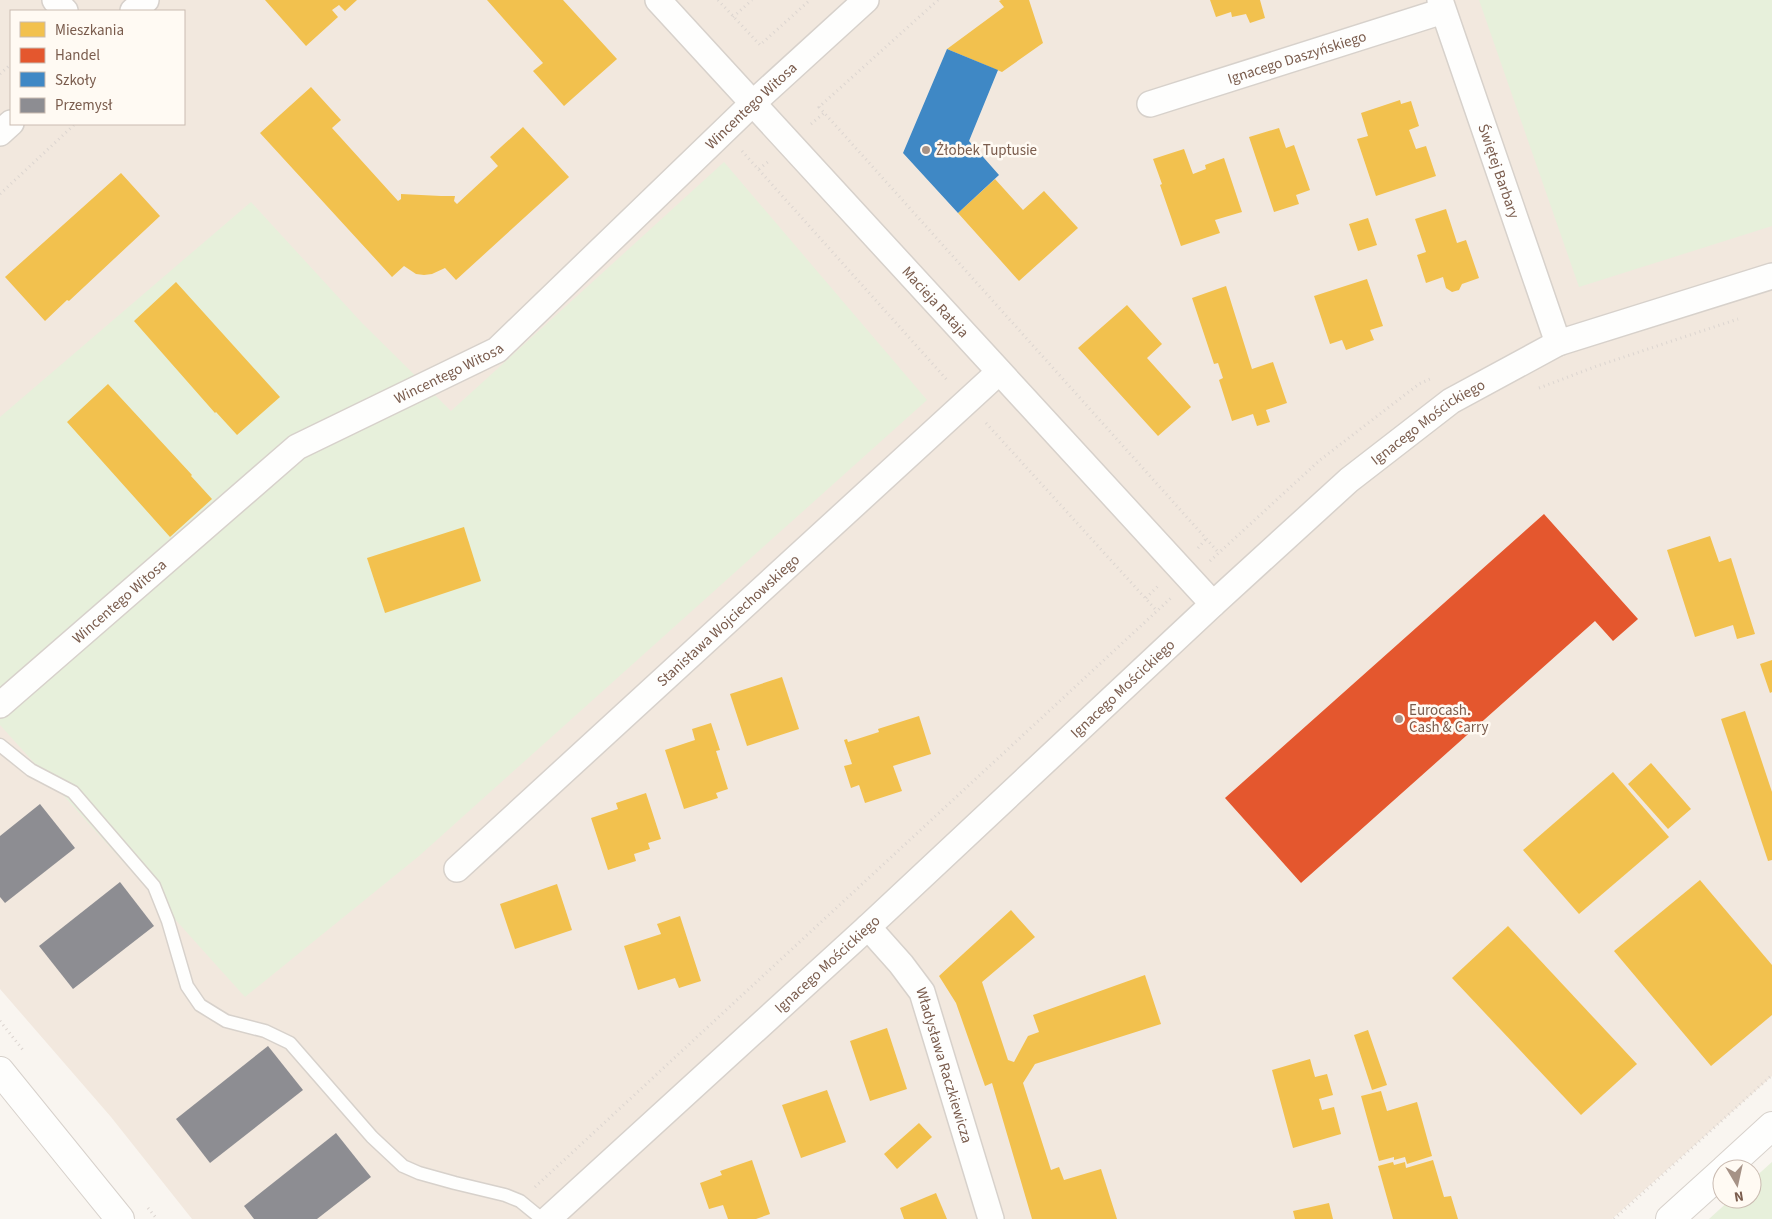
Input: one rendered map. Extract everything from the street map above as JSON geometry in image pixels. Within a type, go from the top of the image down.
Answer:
[{"type":"street","points":[[55,0],[64,10]]},
{"type":"street","points":[[135,10],[146,0]]},
{"type":"street","name":"Macieja Rataja","points":[[658,0],[1213,604]]},
{"type":"street","name":"Wincentego Witosa","points":[[0,705],[296,447],[497,350],[753,104],[866,0]]},
{"type":"street","name":"Ignacego Daszyńskiego","points":[[1150,104],[1442,5]]},
{"type":"street","name":"Świętej Barbary","points":[[1442,5],[1558,344]]},
{"type":"street","points":[[0,133],[10,124]]},
{"type":"street","name":"Ignacego Mościckiego","points":[[548,1219],[868,927],[1213,604],[1349,480],[1451,401],[1558,344],[1772,276]]},
{"type":"street","name":"Stanisława Wojciechowskiego","points":[[457,870],[999,372]]},
{"type":"street","name":"Władysława Raczkiewicza","points":[[868,927],[901,964],[922,992],[991,1219]]},
{"type":"street","points":[[4,1083],[120,1219]]},
{"type":"street","points":[[1736,1159],[1772,1126]]},
{"type":"street","points":[[1670,1219],[1712,1181]]},
{"type":"lane","points":[[0,745],[31,770],[73,792],[154,886],[168,921],[187,986],[200,1005],[226,1021],[265,1032],[290,1043],[372,1137],[403,1166],[419,1173],[505,1195],[520,1201],[542,1219]]},
{"type":"path","points":[[718,0],[760,45],[810,0]]},
{"type":"path","points":[[733,17],[752,0]]},
{"type":"path","points":[[938,0],[819,108],[1219,554]]},
{"type":"path","points":[[0,74],[10,65]]},
{"type":"path","points":[[0,194],[74,125]]},
{"type":"path","points":[[724,132],[1158,611]]},
{"type":"path","points":[[1531,391],[1597,366],[1744,317]]},
{"type":"path","points":[[1614,1219],[1772,1074]]},
{"type":"shaded area","points":[[0,0],[1772,0],[1772,1076],[1612,1219],[192,1219],[111,1117],[0,989]]},
{"type":"green space","points":[[1479,0],[1772,0],[1772,226],[1579,287]]},
{"type":"green space","points":[[724,162],[927,400],[419,856],[245,997],[0,725],[0,417],[251,202],[362,323],[451,411]]},
{"type":"green space","points":[[1772,1162],[1772,1219],[1709,1219],[1720,1209],[1762,1209],[1762,1171]]},
{"type":"building: Mieszkania","points":[[265,0],[357,0],[345,11],[339,5],[332,10],[338,17],[306,46]]},
{"type":"building: Mieszkania","points":[[487,0],[563,0],[617,59],[564,106],[533,71],[543,63]]},
{"type":"building: Mieszkania","points":[[1029,0],[1043,43],[1002,72],[947,49],[1004,7],[999,1]]},
{"type":"building: Mieszkania","points":[[1210,0],[1260,0],[1265,18],[1250,23],[1246,14],[1232,17],[1231,12],[1216,17]]},
{"type":"building: Mieszkania","points":[[311,87],[341,120],[332,128],[398,201],[401,199],[401,194],[455,196],[454,201],[457,204],[498,166],[490,157],[523,127],[569,177],[456,280],[445,268],[432,274],[424,275],[416,274],[404,266],[392,277],[260,133]]},
{"type":"building: Mieszkania","points":[[1400,100],[1401,104],[1411,101],[1419,126],[1409,130],[1416,149],[1426,146],[1436,176],[1376,196],[1357,139],[1368,136],[1361,113]]},
{"type":"building: Mieszkania","points":[[1279,128],[1286,148],[1294,145],[1310,190],[1296,195],[1299,204],[1274,212],[1249,137]]},
{"type":"building: Mieszkania","points":[[1184,149],[1193,174],[1206,169],[1205,165],[1224,158],[1242,212],[1215,220],[1220,233],[1181,246],[1153,159]]},
{"type":"building: Mieszkania","points":[[121,173],[160,216],[45,321],[5,277]]},
{"type":"building: Mieszkania","points":[[995,179],[1023,210],[1044,191],[1078,228],[1019,281],[958,213]]},
{"type":"building: Mieszkania","points":[[1446,209],[1457,243],[1466,240],[1479,278],[1462,284],[1459,290],[1452,292],[1446,288],[1443,277],[1426,283],[1417,255],[1426,252],[1415,219]]},
{"type":"building: Mieszkania","points":[[1368,218],[1377,245],[1358,251],[1349,224]]},
{"type":"building: Mieszkania","points":[[1367,279],[1383,326],[1370,330],[1374,340],[1346,350],[1342,340],[1330,344],[1314,296]]},
{"type":"building: Mieszkania","points":[[176,282],[280,397],[237,435],[215,413],[134,321]]},
{"type":"building: Mieszkania","points":[[1226,286],[1252,369],[1273,362],[1287,403],[1266,410],[1270,422],[1257,426],[1253,414],[1232,421],[1219,380],[1223,378],[1218,363],[1214,364],[1192,298]]},
{"type":"building: Mieszkania","points":[[1127,305],[1162,344],[1147,358],[1191,407],[1158,436],[1078,348]]},
{"type":"building: Mieszkania","points":[[108,384],[212,499],[170,537],[67,422]]},
{"type":"building: Mieszkania","points":[[464,527],[481,581],[385,613],[367,558]]},
{"type":"building: Mieszkania","points":[[1710,536],[1719,562],[1731,558],[1755,634],[1737,639],[1733,625],[1695,637],[1667,550]]},
{"type":"building: Mieszkania","points":[[1772,660],[1772,692],[1770,693],[1760,664]]},
{"type":"building: Mieszkania","points":[[782,677],[799,729],[747,746],[730,694]]},
{"type":"building: Mieszkania","points":[[1745,711],[1772,792],[1772,860],[1768,861],[1721,719]]},
{"type":"building: Mieszkania","points":[[919,716],[931,754],[893,766],[902,791],[865,803],[859,785],[851,788],[844,766],[852,764],[844,740],[847,739],[848,742],[879,732],[878,729]]},
{"type":"building: Mieszkania","points":[[711,723],[720,750],[716,751],[728,789],[716,793],[718,798],[684,809],[665,750],[695,740],[692,729]]},
{"type":"building: Mieszkania","points":[[1651,763],[1691,809],[1668,829],[1628,784]]},
{"type":"building: Mieszkania","points":[[1613,772],[1669,837],[1579,914],[1523,850]]},
{"type":"building: Mieszkania","points":[[646,793],[661,839],[648,843],[650,849],[634,854],[636,861],[608,870],[591,818],[618,809],[616,803]]},
{"type":"building: Mieszkania","points":[[1700,880],[1772,965],[1772,1015],[1711,1066],[1614,951]]},
{"type":"building: Mieszkania","points":[[557,884],[572,930],[515,949],[500,904]]},
{"type":"building: Mieszkania","points":[[1011,910],[1035,937],[982,982],[1008,1060],[1014,1062],[1028,1036],[1039,1032],[1033,1015],[1145,975],[1161,1024],[1035,1064],[1023,1083],[1051,1170],[1059,1167],[1064,1180],[1101,1169],[1117,1219],[1032,1219],[992,1083],[985,1086],[956,1003],[939,976]]},
{"type":"building: Mieszkania","points":[[680,916],[701,981],[679,988],[675,978],[638,990],[624,946],[661,934],[657,924]]},
{"type":"building: Mieszkania","points":[[1508,926],[1637,1064],[1581,1115],[1452,978]]},
{"type":"building: Mieszkania","points":[[887,1028],[907,1089],[870,1101],[850,1041]]},
{"type":"building: Mieszkania","points":[[1368,1030],[1387,1085],[1372,1090],[1354,1035]]},
{"type":"building: Mieszkania","points":[[1310,1059],[1315,1077],[1327,1074],[1333,1095],[1319,1099],[1322,1110],[1334,1107],[1341,1134],[1293,1148],[1272,1070]]},
{"type":"building: Mieszkania","points":[[827,1090],[846,1142],[801,1158],[782,1105]]},
{"type":"building: Mieszkania","points":[[1381,1091],[1387,1111],[1417,1102],[1432,1156],[1407,1164],[1405,1157],[1394,1160],[1394,1157],[1379,1161],[1361,1096]]},
{"type":"building: Mieszkania","points":[[919,1123],[932,1137],[897,1169],[884,1154]]},
{"type":"building: Mieszkania","points":[[752,1160],[770,1214],[756,1219],[728,1219],[723,1205],[709,1209],[700,1183],[722,1175],[720,1171]]},
{"type":"building: Mieszkania","points":[[1433,1160],[1444,1197],[1451,1196],[1458,1219],[1393,1219],[1378,1166],[1393,1162],[1394,1165],[1405,1162],[1406,1168]]},
{"type":"building: Mieszkania","points":[[936,1193],[947,1219],[904,1219],[900,1208]]},
{"type":"building: Mieszkania","points":[[1329,1203],[1333,1219],[1295,1219],[1293,1211]]},
{"type":"building: Handel","name":"Eurocash. Cash & Carry","points":[[1544,514],[1638,619],[1613,641],[1595,621],[1301,883],[1225,798]]},
{"type":"building: Szkoły","points":[[947,49],[998,70],[969,141],[999,175],[958,213],[903,153]]},
{"type":"building: Przemysł","points":[[40,804],[75,848],[5,903],[0,897],[0,836]]},
{"type":"building: Przemysł","points":[[120,882],[154,926],[73,989],[39,946]]},
{"type":"building: Przemysł","points":[[268,1046],[303,1090],[210,1163],[176,1119]]},
{"type":"building: Przemysł","points":[[336,1133],[371,1177],[317,1219],[254,1219],[244,1206]]},
{"type":"place","name":"Żłobek Tuptusie","points":[[926,150]]},
{"type":"place","name":"Eurocash. Cash & Carry","points":[[1399,719]]}]
